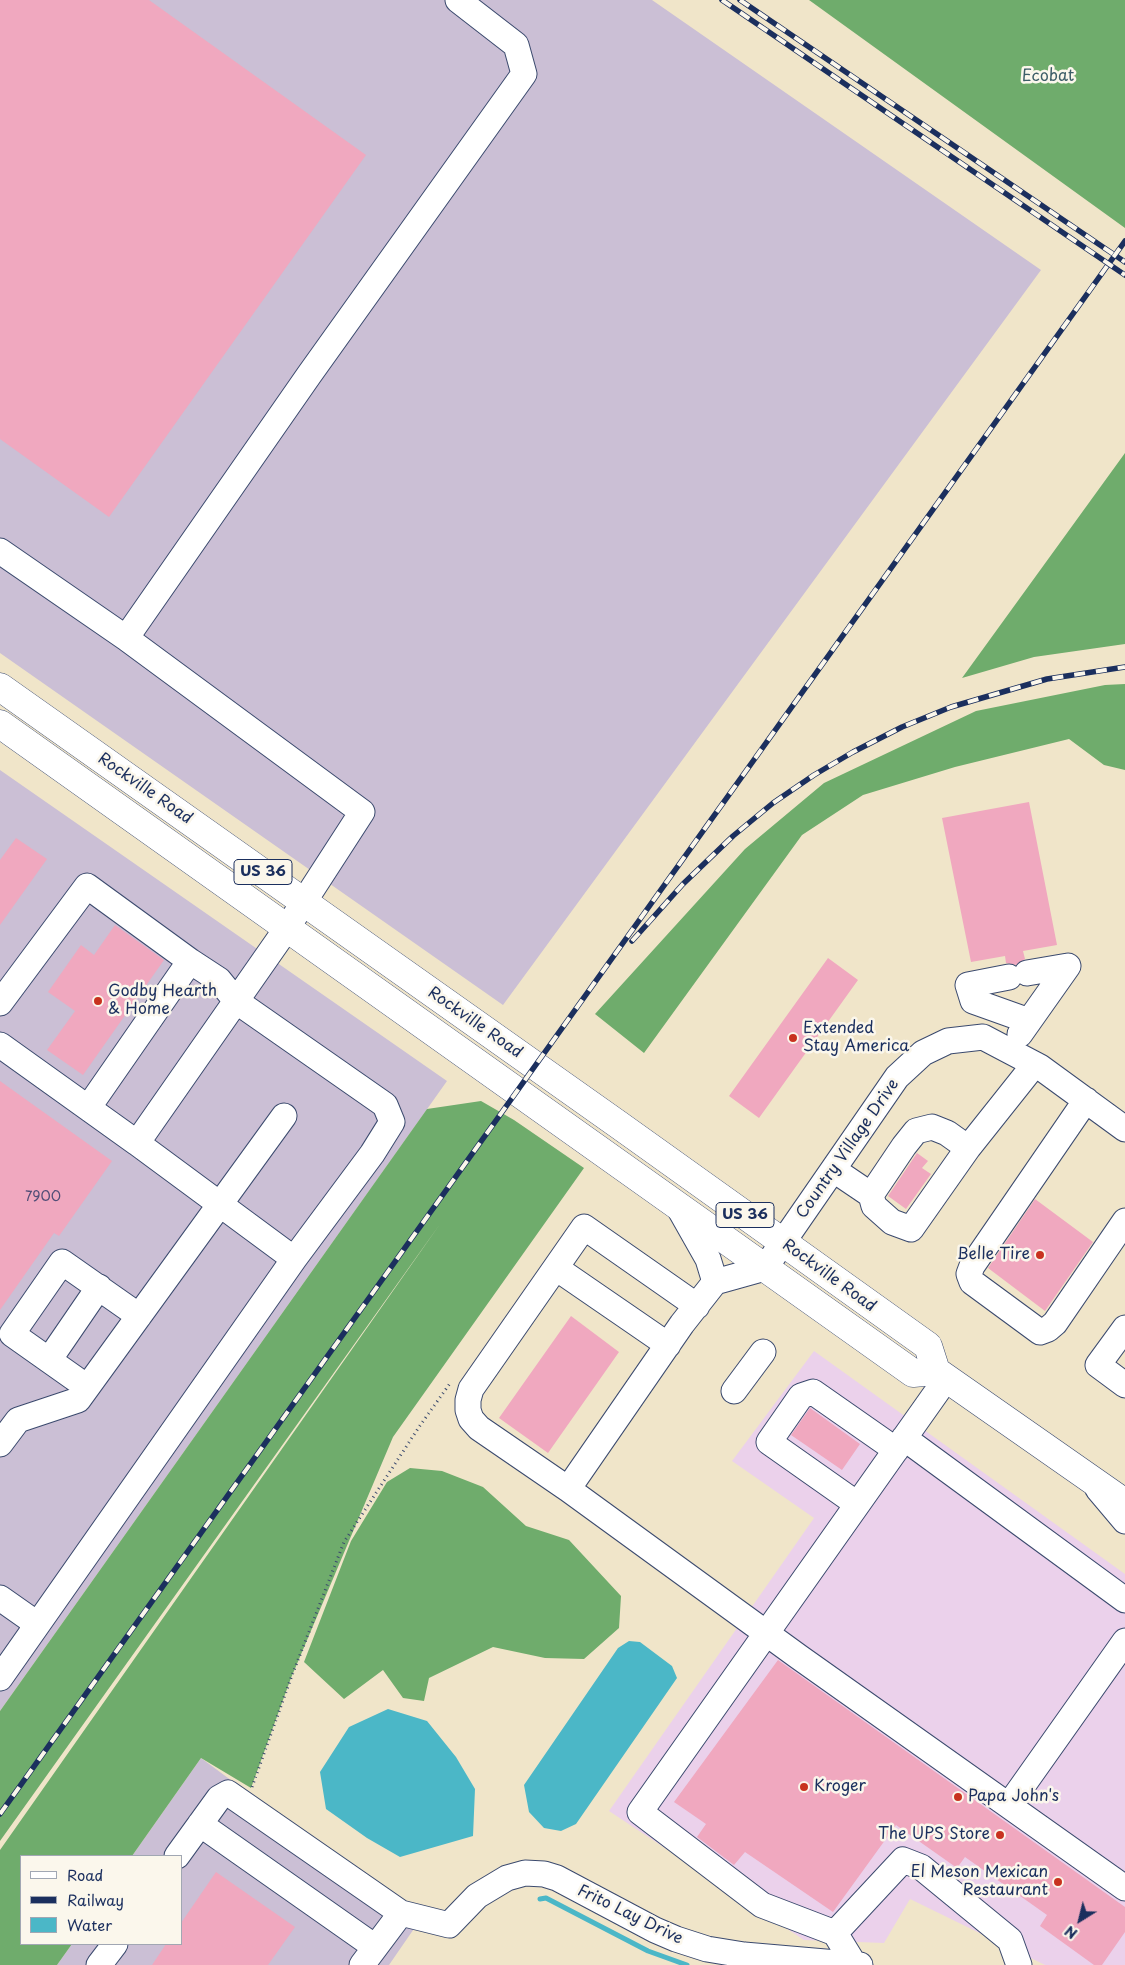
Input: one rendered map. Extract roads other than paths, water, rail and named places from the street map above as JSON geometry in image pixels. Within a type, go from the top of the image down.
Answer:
[{"type":"main road","name":"Rockville Road","points":[[0,687],[928,1346],[941,1375],[913,1373],[0,724]]},
{"type":"main road","points":[[941,1375],[1125,1503]]},
{"type":"street","points":[[126,638],[309,375],[524,74],[516,45],[458,0]]},
{"type":"street","points":[[0,551],[126,638],[362,812],[287,928],[137,1143]]},
{"type":"street","points":[[0,1003],[87,886],[218,980],[236,1001],[385,1105],[392,1122],[372,1154],[294,1259],[0,1678]]},
{"type":"street","points":[[88,1108],[190,961]]},
{"type":"street","points":[[1008,1050],[1029,1021],[1068,966],[968,985],[973,1001],[1029,1021]]},
{"type":"street","name":"Country Village Drive","points":[[765,1268],[898,1077],[924,1053],[948,1041],[983,1037],[1034,1065],[1125,1129]]},
{"type":"street","points":[[0,1045],[294,1259]]},
{"type":"street","points":[[834,1170],[871,1195],[874,1206],[892,1222],[911,1229],[968,1148],[1034,1065]]},
{"type":"street","points":[[1086,1100],[972,1266],[969,1274],[972,1282],[1040,1332],[1048,1329],[1054,1323],[1125,1221]]},
{"type":"street","points":[[0,1444],[18,1420],[78,1400],[284,1116]]},
{"type":"street","points":[[871,1195],[916,1131],[932,1127],[947,1133],[968,1148]]},
{"type":"street","points":[[677,1205],[708,1259],[715,1282]]},
{"type":"street","points":[[697,1306],[584,1227],[471,1389],[468,1410],[471,1418],[479,1428],[568,1489],[766,1633],[1125,1888]]},
{"type":"street","points":[[87,1387],[12,1334],[62,1262],[139,1316]]},
{"type":"street","points":[[556,1268],[668,1345]]},
{"type":"street","points":[[568,1489],[668,1345],[715,1282],[765,1268]]},
{"type":"street","points":[[49,1360],[99,1287]]},
{"type":"street","points":[[1125,1328],[1098,1366],[1125,1386]]},
{"type":"street","points":[[734,1391],[763,1352]]},
{"type":"street","points":[[854,1964],[835,1933],[762,1905],[640,1812],[900,1444],[941,1375]]},
{"type":"street","points":[[857,1504],[769,1442],[801,1396],[813,1392],[900,1444],[1125,1600]]},
{"type":"street","points":[[1092,1481],[1125,1521]]},
{"type":"street","points":[[0,1598],[37,1624]]},
{"type":"street","points":[[1009,1805],[1125,1641]]},
{"type":"street","points":[[178,1855],[200,1824],[219,1798],[228,1793],[401,1913],[369,1956],[200,1824]]},
{"type":"street","points":[[835,1933],[903,1860],[921,1867],[1010,1940],[1019,1965]]},
{"type":"street","name":"Frito Lay Drive","points":[[401,1913],[449,1925],[477,1896],[507,1878],[524,1873],[544,1874],[556,1878],[656,1930],[707,1949],[744,1955],[860,1965]]},
{"type":"street","points":[[100,1965],[114,1945]]},
{"type":"water","points":[[629,1641],[640,1642],[672,1666],[677,1678],[576,1824],[561,1831],[544,1828],[529,1812],[524,1785],[618,1648]]},
{"type":"water","points":[[388,1709],[427,1721],[456,1757],[475,1789],[473,1836],[400,1857],[367,1838],[326,1809],[320,1772],[349,1727]]},
{"type":"waterway","points":[[540,1899],[546,1898],[648,1951],[687,1965]]},
{"type":"railway","points":[[722,0],[1125,275]]},
{"type":"railway","points":[[740,0],[1125,262]]},
{"type":"railway","points":[[0,1814],[1125,241]]},
{"type":"railway","points":[[632,941],[683,884],[733,836],[773,803],[814,775],[853,752],[902,727],[951,707],[1047,679],[1125,667]]},
{"type":"place","name":"Godby Hearth & Home","points":[[98,1001]]},
{"type":"place","name":"Extended Stay America","points":[[793,1038]]},
{"type":"place","name":"Belle Tire","points":[[1040,1255]]},
{"type":"place","name":"Kroger","points":[[804,1787]]},
{"type":"place","name":"Papa John's","points":[[958,1797]]},
{"type":"place","name":"The UPS Store","points":[[1000,1835]]},
{"type":"place","name":"El Meson Mexican Restaurant","points":[[1058,1882]]},
{"type":"park label","name":"Ecobat","points":[[1048,77]]}]
